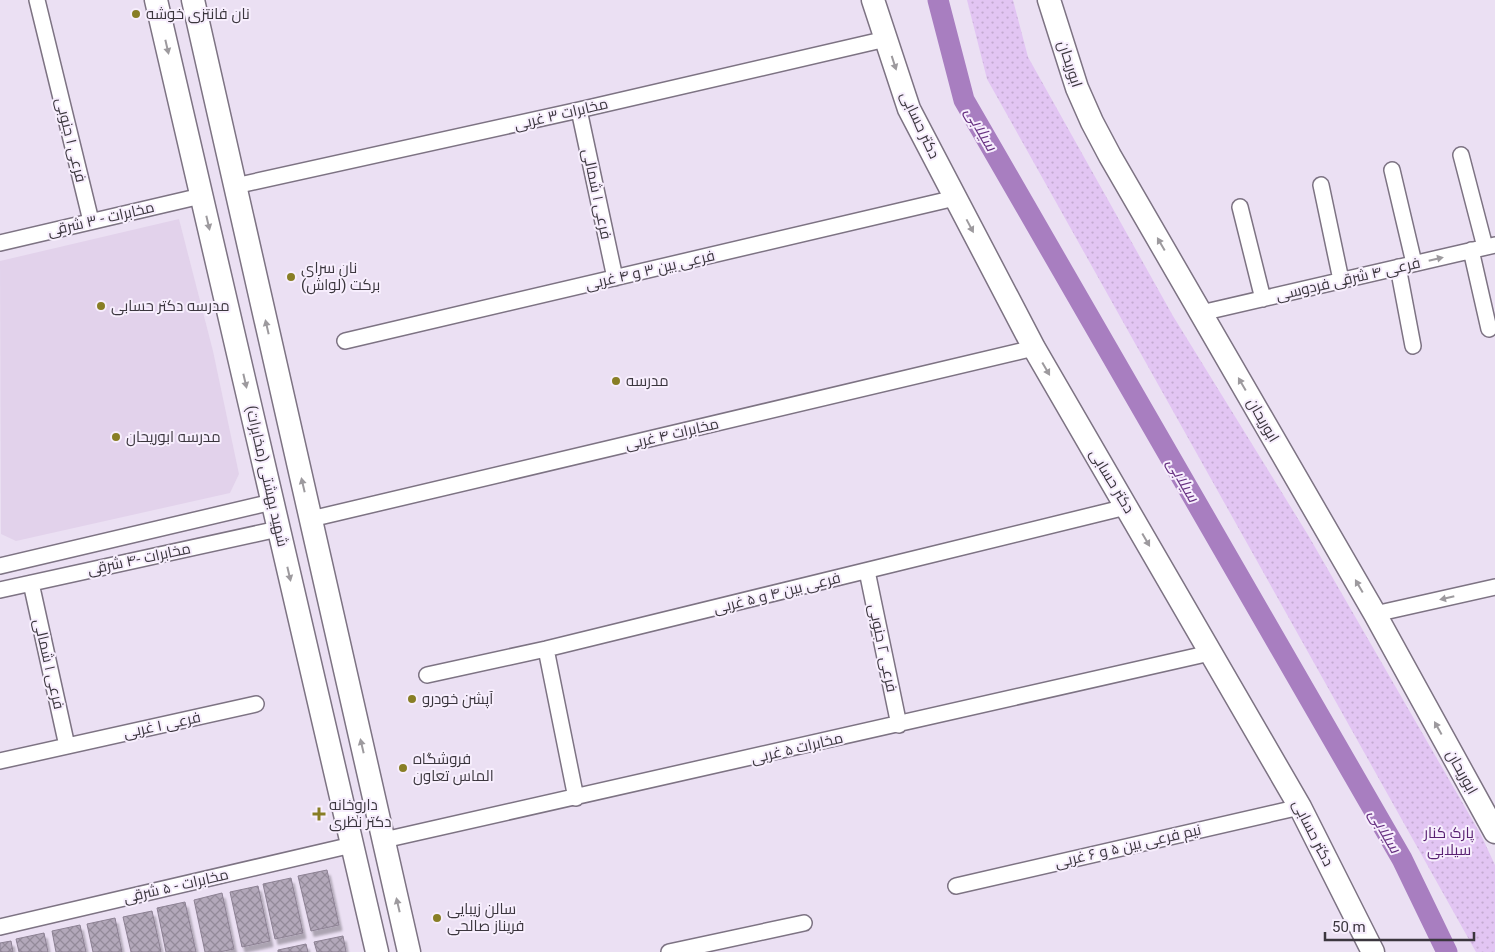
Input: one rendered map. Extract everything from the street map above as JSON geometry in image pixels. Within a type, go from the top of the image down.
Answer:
[{"type":"main road","name":"شهید بهشتی (مخابرات)","points":[[156,0],[377,952]]},
{"type":"main road","points":[[194,0],[409,952]]},
{"type":"main road","name":"دکتر حسابی","points":[[873,0],[909,109],[955,198],[1034,348],[1300,807],[1373,952]]},
{"type":"main road","name":"ابوریحان","points":[[1052,1],[1078,88],[1092,122],[1375,614],[1495,832]]},
{"type":"street","name":"فرعی ۱ جنوبی","points":[[37,0],[90,221]]},
{"type":"street","name":"مخابرات ۳ غربی","points":[[235,186],[579,110],[886,39]]},
{"type":"street","name":"فرعی ۱ شمالی","points":[[579,110],[615,278]]},
{"type":"street","points":[[1461,154],[1484,247],[1489,329]]},
{"type":"street","points":[[1392,170],[1414,264]]},
{"type":"street","points":[[1321,185],[1341,280]]},
{"type":"street","name":"مخابرات - ۳ شرقی","points":[[0,242],[201,196]]},
{"type":"street","name":"فرعی بین ۳ و ۴ غربی","points":[[345,340],[955,198]]},
{"type":"street","points":[[1240,207],[1263,298]]},
{"type":"street","name":"فرعی ۴ شرقی فردوسی","points":[[1201,313],[1484,247]]},
{"type":"street","points":[[1398,267],[1413,346]]},
{"type":"street","name":"مخابرات ۴ غربی","points":[[310,519],[1034,348]]},
{"type":"street","points":[[0,566],[272,502]]},
{"type":"street","name":"فرعی بین ۴ و ۵ غربی","points":[[427,675],[546,650],[1126,507]]},
{"type":"street","name":"مخابرات -۴ شرقی","points":[[0,590],[278,529]]},
{"type":"street","name":"فرعی ۲ جنوبی","points":[[867,571],[899,725]]},
{"type":"street","name":"فرعی ۱ شمالی","points":[[31,583],[67,746]]},
{"type":"street","points":[[1375,614],[1495,587]]},
{"type":"street","points":[[546,650],[576,798]]},
{"type":"street","name":"مخابرات ۵ غربی","points":[[384,840],[899,725],[1210,653]]},
{"type":"street","name":"فرعی ۱ غربی","points":[[0,761],[256,704]]},
{"type":"street","name":"نیم فرعی بین ۵ و ۶ غربی","points":[[956,886],[1300,807]]},
{"type":"street","name":"مخابرات - ۵ شرقی","points":[[0,927],[352,845]]},
{"type":"street","points":[[668,952],[804,923]]},
{"type":"shaded area","points":[[179,219],[213,351],[239,474],[230,493],[16,541],[1,534],[0,261]]},
{"type":"green space","name":"پارک کنار سیلابی","points":[[967,0],[1013,0],[1028,57],[1173,316],[1308,535],[1481,835],[1495,865],[1495,952],[1476,952],[987,79]]},
{"type":"building","points":[[327,870],[339,925],[311,931],[298,876]]},
{"type":"building","points":[[291,878],[303,933],[275,939],[263,884]]},
{"type":"building","points":[[258,886],[270,941],[242,947],[230,892]]},
{"type":"building","points":[[222,893],[234,949],[205,952],[194,900]]},
{"type":"building","points":[[185,902],[196,952],[166,952],[157,908]]},
{"type":"building","points":[[152,911],[161,952],[131,952],[123,917]]},
{"type":"building","points":[[115,918],[122,952],[93,952],[87,924]]},
{"type":"building","points":[[80,925],[86,952],[56,952],[52,931]]},
{"type":"building","points":[[44,933],[48,952],[19,952],[16,939]]},
{"type":"building","points":[[343,936],[346,952],[317,952],[314,942]]},
{"type":"building","points":[[11,941],[13,952],[0,952],[0,943]]},
{"type":"building","points":[[306,944],[308,952],[278,952],[278,950]]},
{"type":"waterway","name":"سیلابی","points":[[938,0],[964,100],[1402,859],[1447,952]]},
{"type":"place","name":"نان فانتزی خوشه","points":[[136,14]]},
{"type":"place","name":"نان سرای برکت (لواش)","points":[[291,277]]},
{"type":"place","name":"مدرسه دکتر حسابی","points":[[101,306]]},
{"type":"place","name":"مدرسه","points":[[616,381]]},
{"type":"place","name":"مدرسه ابوریحان","points":[[116,437]]},
{"type":"place","name":"آپشن خودرو","points":[[412,699]]},
{"type":"place","name":"فروشگاه الماس تعاون","points":[[403,768]]},
{"type":"place","name":"داروخانه دکتر نظری","points":[[319,814]]},
{"type":"place","name":"سالن زیبایی فریناز صالحی","points":[[437,918]]}]
